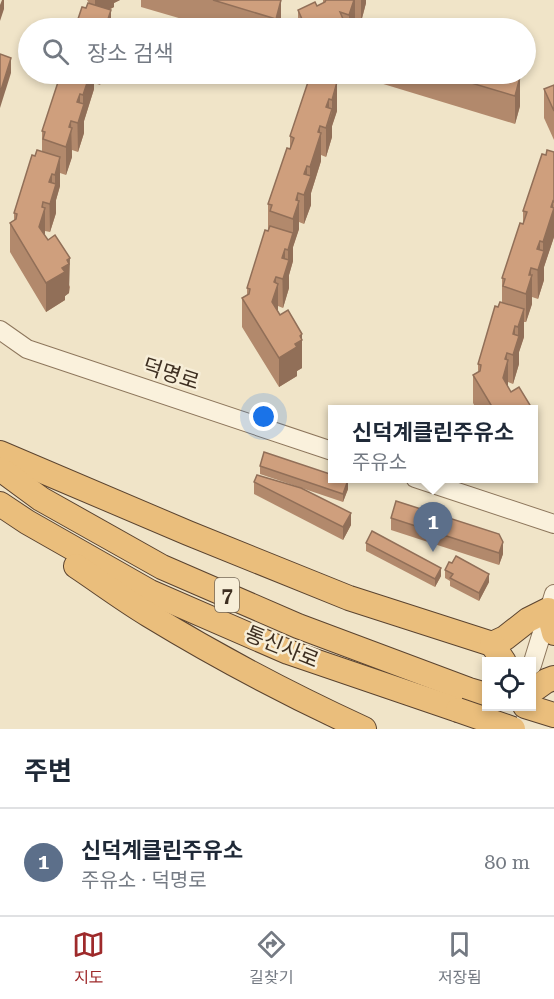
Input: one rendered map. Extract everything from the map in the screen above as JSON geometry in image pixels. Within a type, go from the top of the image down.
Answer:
[{"type":"highway","points":[[0,453],[349,598],[498,653],[505,638],[528,620],[552,612]]},
{"type":"highway","name":"통신사로","points":[[0,469],[41,499],[162,567],[298,627],[471,698],[512,729]]},
{"type":"highway","name":"통신사로","points":[[0,504],[27,522],[150,591],[288,652],[471,698]]},
{"type":"highway","points":[[0,514],[147,614],[196,643],[262,680],[364,729]]},
{"type":"highway","points":[[536,688],[554,678]]},
{"type":"highway","points":[[536,709],[554,715]]},
{"type":"street","name":"덕명로","points":[[0,330],[27,349],[328,449]]},
{"type":"street","points":[[430,483],[554,524]]},
{"type":"street","points":[[534,657],[552,612]]},
{"type":"street","points":[[512,729],[517,711]]},
{"type":"building","points":[[213,0],[281,0],[276,18]]},
{"type":"building","points":[[326,0],[354,0],[349,15],[340,12],[343,18],[302,18],[298,10],[315,2],[317,6]]},
{"type":"building","points":[[88,3],[111,10],[108,18],[78,18],[82,7],[86,8]]},
{"type":"building","points":[[0,54],[11,58],[0,93]]},
{"type":"building","points":[[57,84],[87,84],[83,95],[80,94],[77,102],[84,104],[78,123],[71,121],[69,127],[72,128],[66,147],[43,139],[45,132],[42,131]]},
{"type":"building","points":[[307,84],[336,84],[332,100],[329,99],[326,107],[332,109],[326,128],[320,126],[318,132],[321,133],[310,167],[307,166],[304,174],[311,176],[304,195],[298,193],[296,200],[299,201],[293,219],[270,211],[272,205],[268,204],[287,148],[290,149],[294,138],[290,136]]},
{"type":"building","points":[[475,84],[518,84],[515,96]]},
{"type":"building","points":[[554,85],[554,111],[544,89]]},
{"type":"building","points":[[37,150],[60,157],[55,175],[52,174],[49,182],[56,184],[50,204],[43,202],[42,207],[45,208],[39,227],[48,240],[55,235],[70,258],[67,260],[69,264],[62,268],[65,272],[46,283],[10,223],[16,219],[17,214],[14,213],[32,155],[35,156]]},
{"type":"building","points":[[547,150],[554,152],[554,202],[551,207],[554,208],[543,242],[540,241],[537,249],[544,251],[538,270],[531,268],[529,275],[532,275],[526,294],[503,286],[505,279],[502,278],[520,223],[523,224],[527,212],[523,211],[542,154],[546,155]]},
{"type":"building","points":[[270,226],[293,233],[288,250],[285,249],[282,258],[289,260],[283,279],[276,277],[274,282],[278,284],[272,302],[280,315],[288,310],[302,334],[300,336],[302,340],[295,344],[297,347],[279,358],[242,298],[249,294],[250,289],[247,288],[265,230],[268,231]]},
{"type":"building","points":[[500,302],[524,309],[518,327],[515,326],[513,334],[519,336],[513,355],[507,353],[505,359],[508,360],[503,378],[511,392],[519,387],[530,405],[491,405],[473,375],[480,371],[481,365],[478,364],[495,306],[498,307]]},
{"type":"building","points":[[264,452],[328,473],[328,483],[347,483],[343,494],[260,466]]},
{"type":"building","points":[[257,475],[301,488],[351,513],[343,527],[254,482]]},
{"type":"building","points":[[396,501],[499,534],[503,542],[499,553],[391,518]]},
{"type":"building","points":[[372,531],[441,568],[435,579],[366,543]]},
{"type":"building","points":[[456,556],[489,574],[479,593],[450,578],[453,574],[445,570]]},
{"type":"place","name":"신덕계클린주유소","points":[[433,552]]}]
